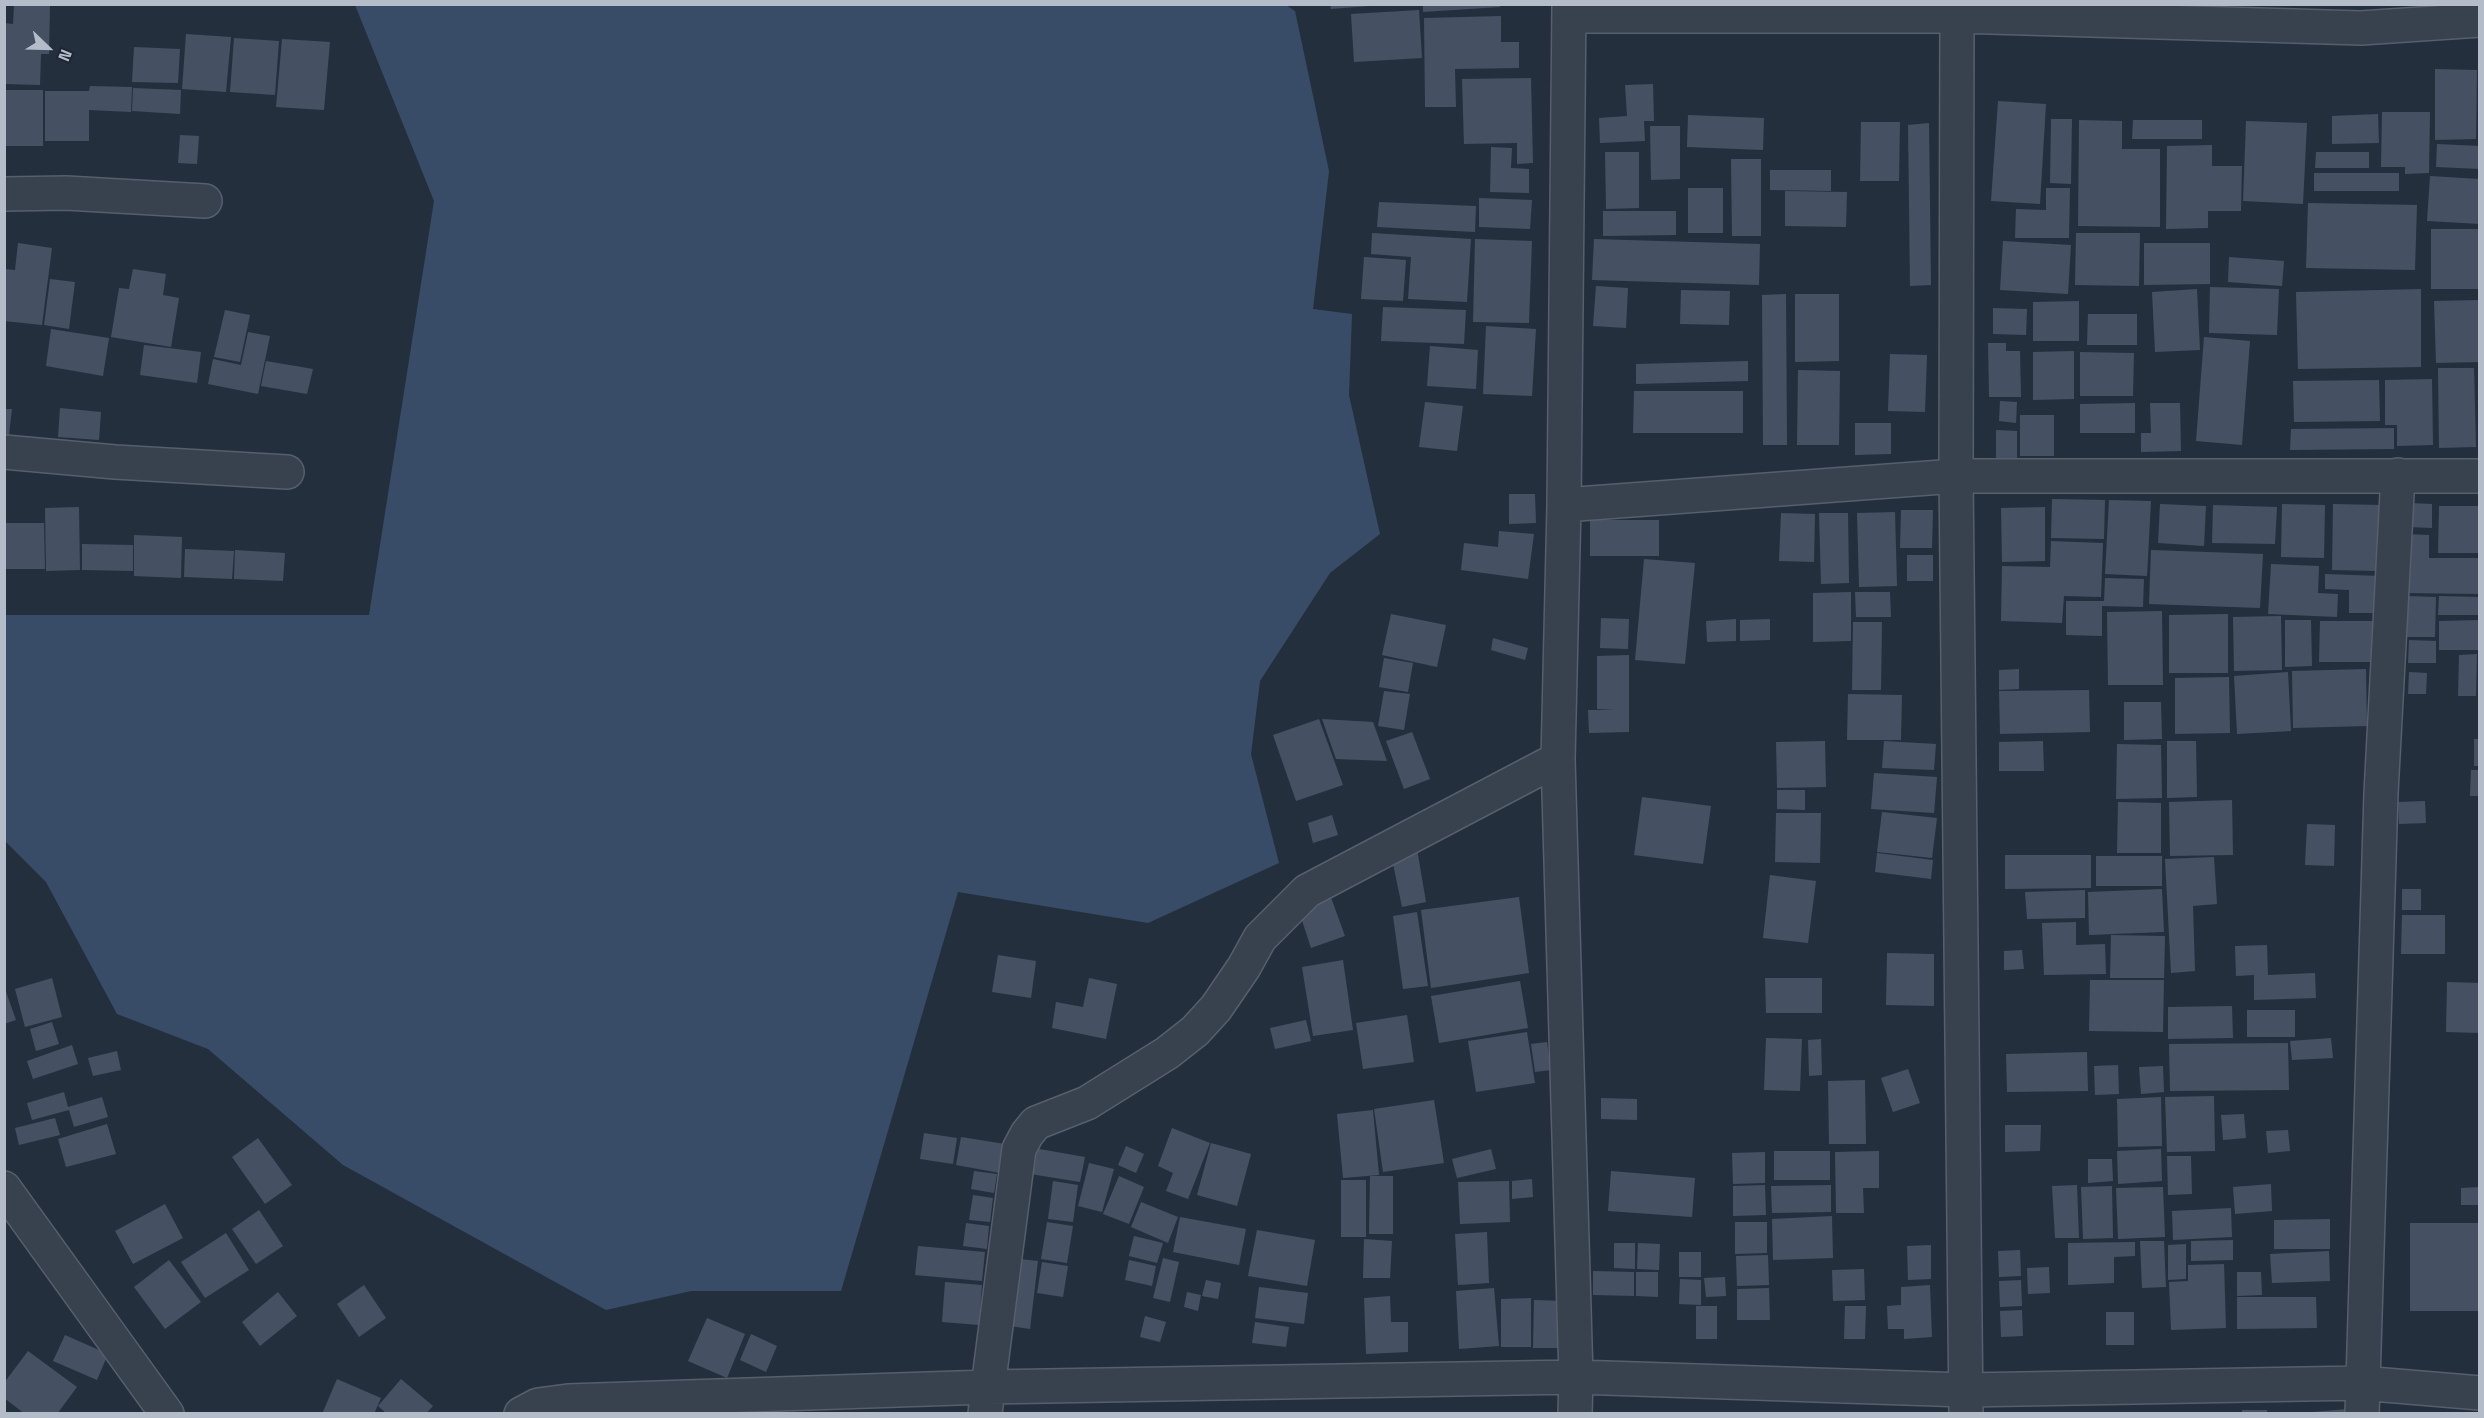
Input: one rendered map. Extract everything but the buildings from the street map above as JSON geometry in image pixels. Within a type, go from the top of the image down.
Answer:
[{"type":"street","points":[[1575,1413],[1576,1377],[1557,759],[1563,505],[1569,10],[1957,10],[2480,20]]},
{"type":"street","points":[[1957,10],[1956,476],[1966,1402]]},
{"type":"street","points":[[4,194],[66,193],[205,201]]},
{"type":"street","points":[[4,452],[115,462],[287,472]]},
{"type":"street","points":[[2362,1398],[2381,793],[2398,475]]},
{"type":"street","points":[[1563,505],[1956,476],[2480,476]]},
{"type":"street","points":[[987,1400],[1019,1149],[1036,1123],[1087,1103],[1167,1053],[1195,1031],[1216,1008],[1244,967],[1260,938],[1307,891],[1557,759]]},
{"type":"street","points":[[4,1188],[167,1413]]},
{"type":"street","points":[[521,1413],[538,1405],[568,1401],[987,1400],[1576,1377],[1966,1402],[2362,1398],[2480,1393]]},
{"type":"water","points":[[355,5],[1286,5],[1295,11],[1329,171],[1313,309],[1352,314],[1349,395],[1380,534],[1330,573],[1260,681],[1251,754],[1279,863],[1148,923],[958,892],[841,1291],[691,1291],[606,1310],[343,1165],[208,1049],[117,1014],[46,882],[5,841],[5,615],[369,615],[434,201]]}]
